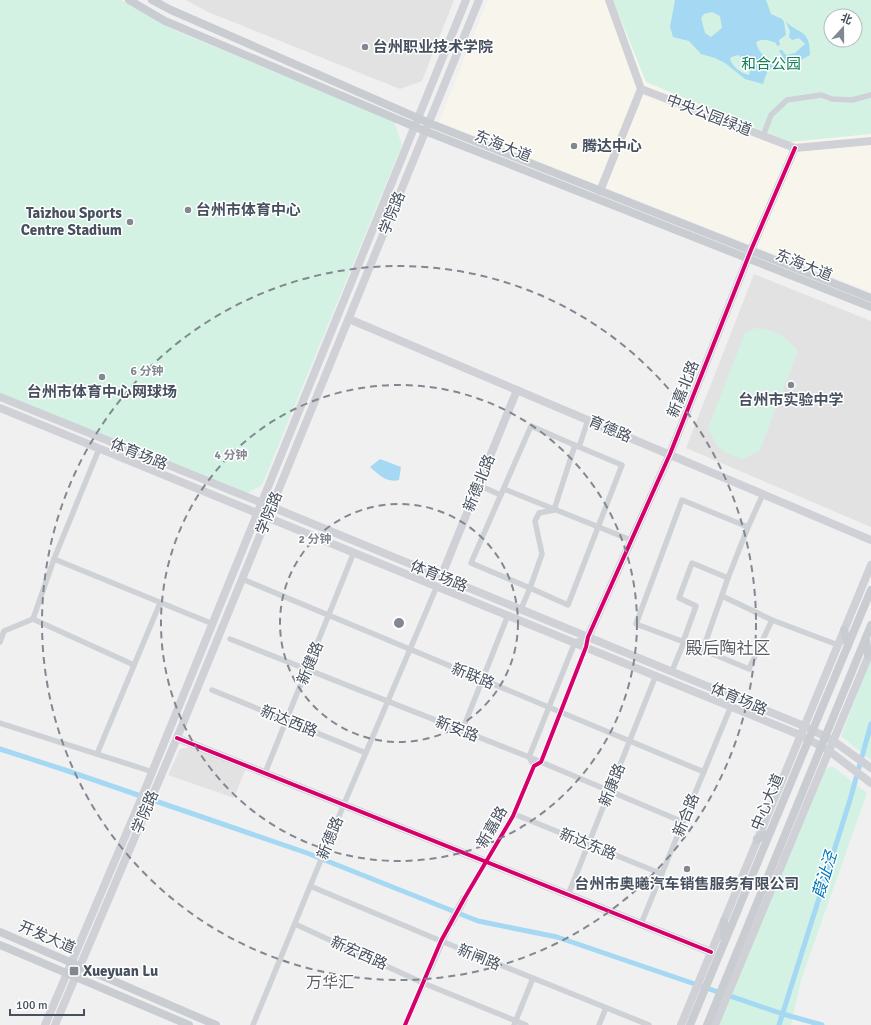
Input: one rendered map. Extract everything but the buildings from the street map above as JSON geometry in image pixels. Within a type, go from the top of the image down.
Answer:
[{"type":"main road","name":"东海大道","points":[[129,0],[166,21],[417,123],[749,254],[871,298]]},
{"type":"main road","name":"东海大道","points":[[152,0],[417,123]]},
{"type":"main road","name":"学院路","points":[[148,794],[153,772],[466,0]]},
{"type":"main road","name":"学院路","points":[[55,1025],[148,794],[177,738],[480,0]]},
{"type":"main road","points":[[600,191],[641,89],[609,0]]},
{"type":"main road","name":"中央公园绿道","points":[[641,89],[795,148],[871,141]]},
{"type":"main road","name":"东海大道","points":[[427,127],[600,191],[871,307]]},
{"type":"main road","name":"新嘉北路","points":[[588,637],[670,454],[749,254],[795,148]]},
{"type":"main road","name":"育德路","points":[[348,319],[871,540]]},
{"type":"main road","name":"新德北路","points":[[441,577],[517,390]]},
{"type":"main road","name":"体育场路","points":[[0,397],[272,507],[804,726],[829,738],[871,768]]},
{"type":"main road","points":[[0,408],[800,735],[824,748],[869,781]]},
{"type":"main road","points":[[704,982],[711,952],[871,565]]},
{"type":"main road","name":"中心大道","points":[[690,1025],[696,1000],[724,942],[871,590]]},
{"type":"main road","name":"中心大道","points":[[707,1025],[718,1008],[742,942],[784,838],[829,738],[871,625]]},
{"type":"main road","points":[[844,630],[848,646]]},
{"type":"main road","points":[[829,738],[870,653],[866,638]]},
{"type":"main road","points":[[177,738],[711,952]]},
{"type":"main road","points":[[725,990],[752,934],[824,748]]},
{"type":"main road","name":"学院路","points":[[46,1025],[66,974],[140,813]]},
{"type":"main road","points":[[757,839],[768,834]]},
{"type":"main road","points":[[784,838],[784,854]]},
{"type":"main road","name":"新嘉路","points":[[451,923],[464,899]]},
{"type":"main road","points":[[724,921],[724,942]]},
{"type":"main road","name":"开发大道","points":[[0,932],[216,1025]]},
{"type":"main road","points":[[742,942],[752,934]]},
{"type":"main road","name":"开发大道","points":[[0,945],[74,978],[189,1025]]},
{"type":"main road","points":[[681,1025],[696,1000]]},
{"type":"main road","points":[[715,1025],[718,1008]]},
{"type":"street","points":[[763,136],[771,114],[787,100],[821,95],[832,99],[852,100],[871,95]]},
{"type":"street","points":[[554,510],[588,420]]},
{"type":"street","points":[[531,426],[622,465],[568,605],[471,563],[504,489],[531,426]]},
{"type":"street","points":[[33,619],[54,559],[98,448]]},
{"type":"street","points":[[478,485],[501,495]]},
{"type":"street","points":[[504,489],[631,540]]},
{"type":"street","points":[[703,649],[728,578],[763,494]]},
{"type":"street","points":[[748,527],[682,500],[636,624],[703,649],[749,669],[772,620]]},
{"type":"street","points":[[521,609],[542,554],[535,521],[539,513],[554,510]]},
{"type":"street","name":"新健路","points":[[265,773],[354,552]]},
{"type":"street","points":[[54,559],[213,624]]},
{"type":"street","points":[[672,671],[696,606],[679,598],[692,563],[728,578]]},
{"type":"street","name":"新联路","points":[[242,579],[704,772]]},
{"type":"street","name":"新德路","points":[[253,1025],[317,868],[437,586]]},
{"type":"street","points":[[722,596],[772,620],[838,645]]},
{"type":"street","points":[[97,754],[160,603]]},
{"type":"street","points":[[462,731],[508,615]]},
{"type":"street","points":[[0,642],[4,631],[33,619],[134,665]]},
{"type":"street","points":[[588,637],[586,647],[541,762],[534,766],[529,757],[575,642],[588,637]]},
{"type":"street","name":"新安路","points":[[230,639],[529,757],[683,822]]},
{"type":"street","name":"新康路","points":[[568,894],[656,675]]},
{"type":"street","name":"新达西路","points":[[212,690],[366,753]]},
{"type":"street","name":"新合路","points":[[641,924],[731,706]]},
{"type":"street","points":[[0,723],[153,772]]},
{"type":"street","name":"新嘉路","points":[[464,899],[514,814],[534,766]]},
{"type":"street","name":"新达东路","points":[[514,814],[662,874]]},
{"type":"street","name":"新闸路","points":[[310,886],[441,942],[649,1025]]},
{"type":"street","name":"新嘉路","points":[[405,1025],[441,942],[451,923]]},
{"type":"street","name":"新宏西路","points":[[295,924],[515,1023],[526,1025]]},
{"type":"street","points":[[515,1023],[533,978]]},
{"type":"street","points":[[599,1025],[606,1008]]},
{"type":"shaded area","name":"台州职业技术学院","points":[[186,0],[454,0],[422,81],[400,89],[208,12]]},
{"type":"shaded area","points":[[488,0],[871,0],[871,292],[439,122]]},
{"type":"shaded area","name":"台州市实验中学","points":[[754,274],[871,321],[871,527],[686,448]]},
{"type":"shaded area","points":[[190,747],[245,770],[234,798],[168,775],[180,749]]},
{"type":"green space","name":"台州市体育中心","points":[[0,0],[121,0],[176,31],[394,121],[402,145],[262,485],[238,498],[0,398]]},
{"type":"green space","name":"和合公园","points":[[613,0],[871,0],[871,134],[790,142],[646,82]]},
{"type":"green space","points":[[756,328],[775,332],[789,341],[798,351],[760,450],[743,459],[721,449],[714,441],[708,428],[745,333]]},
{"type":"green space","points":[[871,659],[871,760],[841,736]]},
{"type":"green space","points":[[832,766],[867,793],[801,980],[791,1025],[719,1025],[824,770]]},
{"type":"water","points":[[675,0],[766,0],[771,14],[782,19],[784,22],[786,35],[779,40],[780,45],[777,46],[776,43],[768,40],[756,42],[761,53],[777,65],[769,70],[763,84],[745,79],[725,63],[701,54],[689,41],[673,37],[670,27]],"holes":[[[712,12],[720,16],[722,28],[711,37],[705,33],[701,18],[704,14]],[[739,55],[744,65],[748,65],[750,69],[749,75],[740,71],[732,64],[730,58]]]},
{"type":"water","points":[[786,22],[804,34],[810,47],[810,55],[793,64],[785,62],[779,50],[782,50],[786,55],[795,53],[805,44],[799,38],[792,40],[789,37],[790,31]]},
{"type":"water","points":[[380,459],[401,467],[399,480],[395,481],[387,479],[370,467]]},
{"type":"waterway","name":"葭沚泾","points":[[779,1025],[850,800],[871,724]]},
{"type":"waterway","points":[[0,749],[307,853],[478,921],[557,937],[783,1014],[822,1025]]},
{"type":"cycle path","points":[[405,1025],[441,941],[513,816],[534,766],[541,762],[586,647],[588,637],[670,454],[751,250],[795,148]]},
{"type":"cycle path","points":[[177,738],[711,952]]},
{"type":"place","name":"台州职业技术学院","points":[[365,47]]},
{"type":"place","name":"腾达中心","points":[[574,146]]},
{"type":"place","name":"台州市体育中心","points":[[188,210]]},
{"type":"place","name":"Taizhou Sports Centre Stadium","points":[[130,222]]},
{"type":"place","name":"台州市体育中心网球场","points":[[102,377]]},
{"type":"place","name":"台州市实验中学","points":[[791,385]]},
{"type":"place","name":"台州市奥曦汽车销售服务有限公司","points":[[687,869]]},
{"type":"place","name":"Xueyuan Lu","points":[[74,971]]},
{"type":"district","name":"殿后陶社区","points":[[728,648]]},
{"type":"district","name":"万华汇","points":[[330,983]]}]
